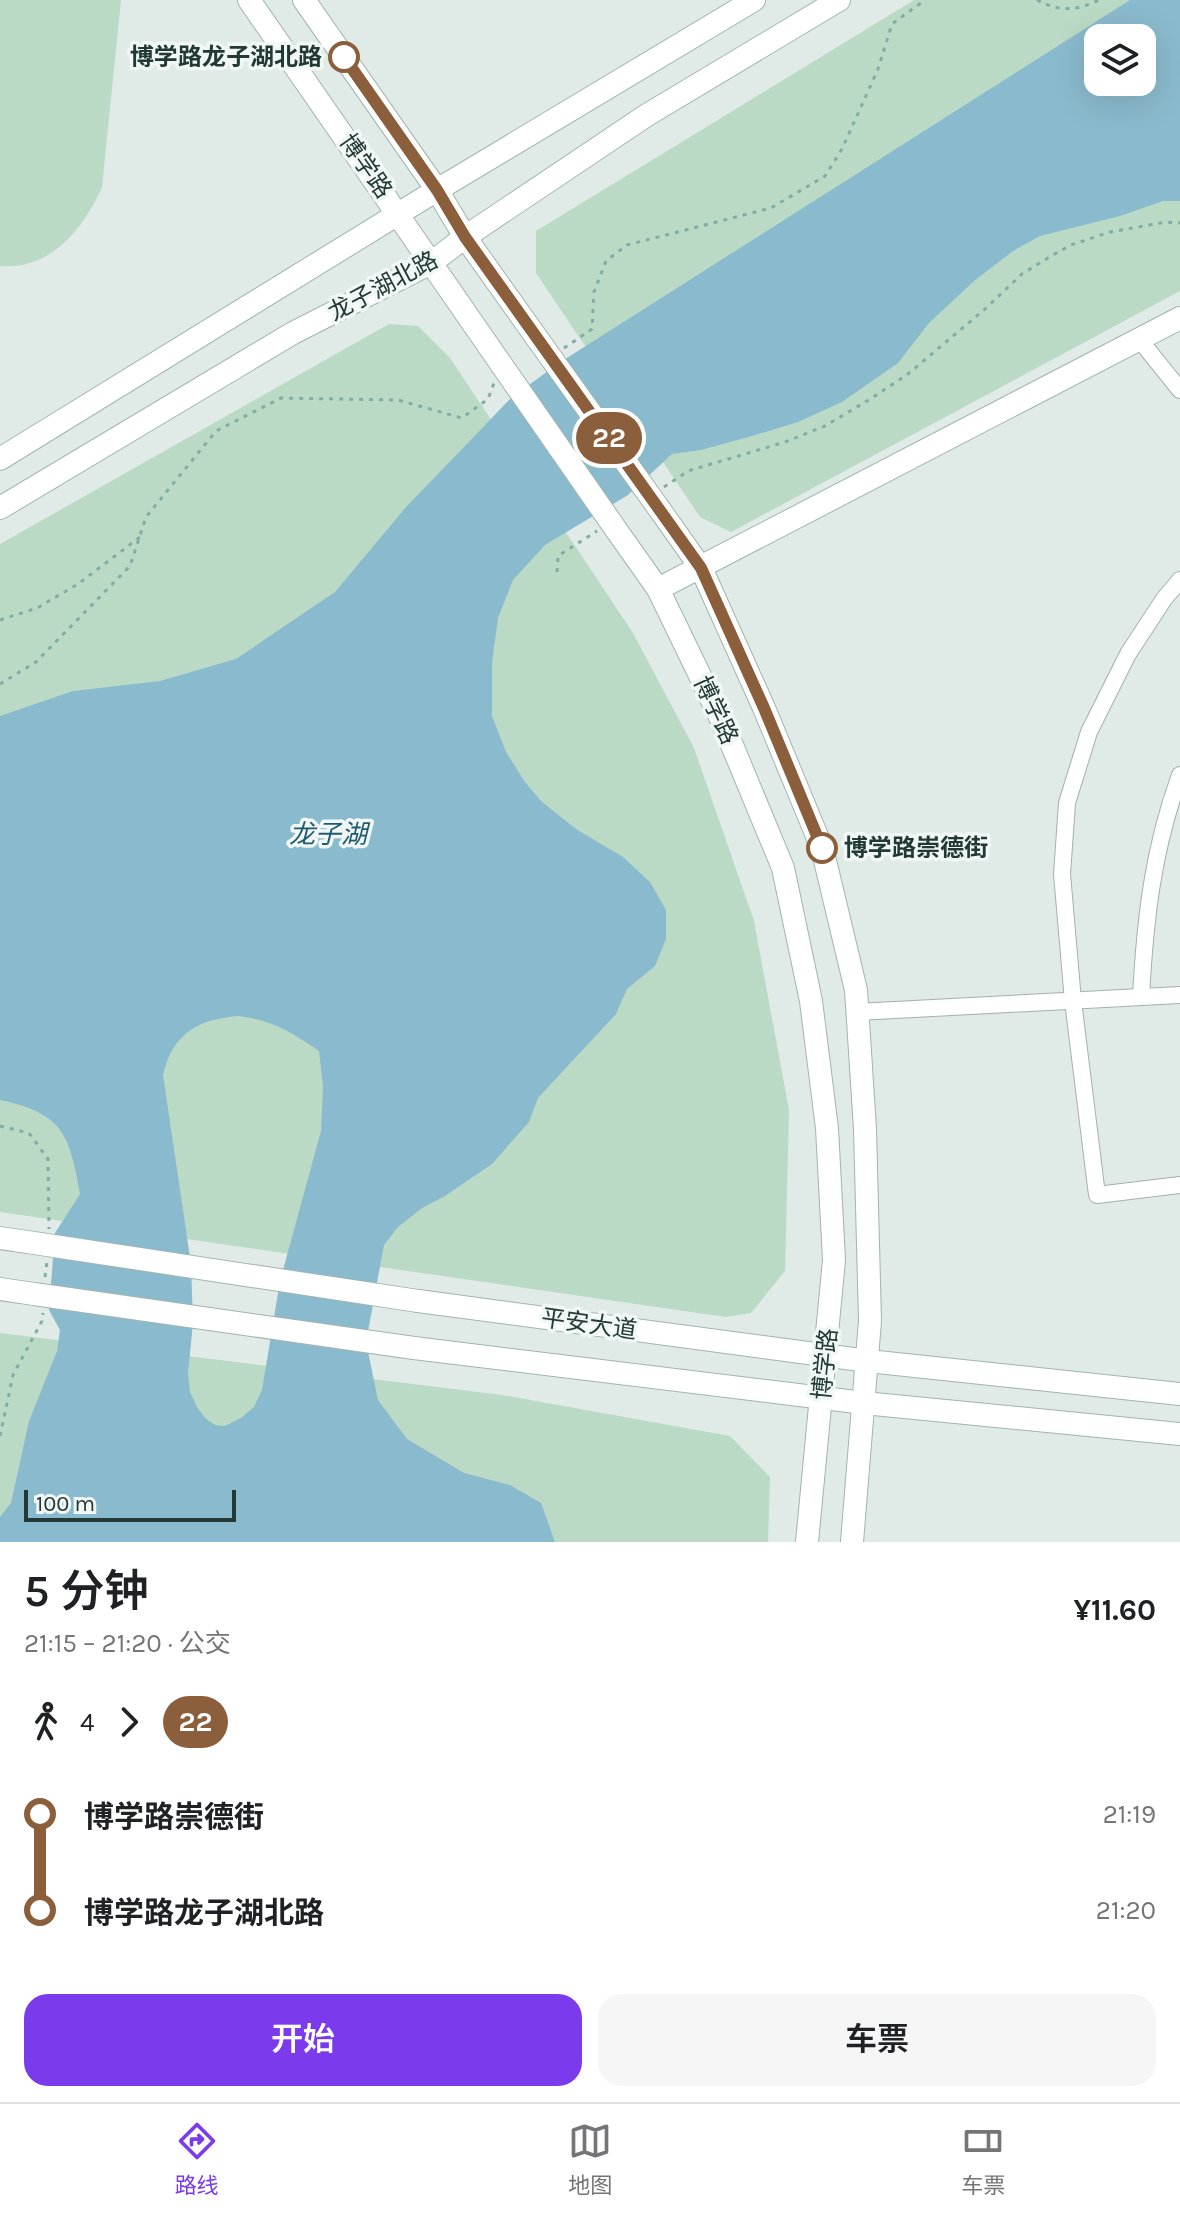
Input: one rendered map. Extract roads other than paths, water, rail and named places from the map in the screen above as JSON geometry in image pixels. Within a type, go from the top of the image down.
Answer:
[{"type":"main road","name":"博学路","points":[[249,0],[501,364],[607,531],[658,589],[722,721],[783,868],[811,1001],[827,1128],[834,1260],[807,1542]]},
{"type":"main road","name":"博学路","points":[[304,0],[437,190],[465,237],[661,499],[701,568],[822,848],[856,990],[865,1129],[870,1321],[852,1542]]},
{"type":"main road","name":"龙子湖北路","points":[[0,459],[399,213],[754,0]]},
{"type":"main road","name":"龙子湖北路","points":[[0,508],[293,333],[431,263],[647,115],[839,0]]},
{"type":"main road","points":[[658,589],[1180,318]]},
{"type":"main road","name":"平安大道","points":[[0,1238],[43,1248],[868,1361],[1180,1394]]},
{"type":"main road","name":"平安大道","points":[[0,1289],[414,1348],[864,1403],[1180,1434]]},
{"type":"street","points":[[1139,339],[1180,390]]},
{"type":"street","points":[[1180,580],[1128,654],[1089,732],[1067,803],[1062,874],[1073,1001],[1097,1195],[1180,1185]]},
{"type":"street","points":[[1141,997],[1148,897],[1157,849],[1180,777]]},
{"type":"street","points":[[857,1012],[1180,995]]},
{"type":"water","name":"龙子湖","points":[[1130,0],[1180,0],[1180,201],[1163,201],[1120,216],[1040,236],[1013,251],[974,281],[929,323],[898,363],[842,402],[798,422],[701,450],[672,454],[628,495],[545,545],[513,580],[498,618],[492,663],[492,716],[506,752],[541,801],[576,829],[623,857],[650,882],[666,910],[666,939],[655,966],[627,989],[616,1014],[538,1098],[529,1122],[492,1164],[422,1208],[398,1227],[384,1245],[366,1342],[378,1400],[407,1439],[464,1473],[510,1485],[541,1503],[555,1542],[0,1542],[0,1517],[11,1503],[29,1421],[57,1351],[60,1330],[49,1310],[55,1233],[80,1194],[72,1156],[60,1130],[38,1112],[0,1100],[0,716],[73,691],[160,681],[236,659],[335,592],[407,506],[511,398],[559,363],[1084,29],[1084,96],[1156,96],[1156,24],[1092,24]],"holes":[[[239,1016],[281,1028],[319,1051],[323,1086],[321,1131],[280,1281],[262,1390],[254,1407],[241,1418],[225,1426],[215,1425],[206,1419],[190,1392],[188,1373],[193,1323],[191,1264],[163,1075],[173,1048],[189,1031],[224,1018]]]},
{"type":"place","name":"博学路龙子湖北路","points":[[344,57]]},
{"type":"place","name":"博学路崇德街","points":[[822,848]]}]
